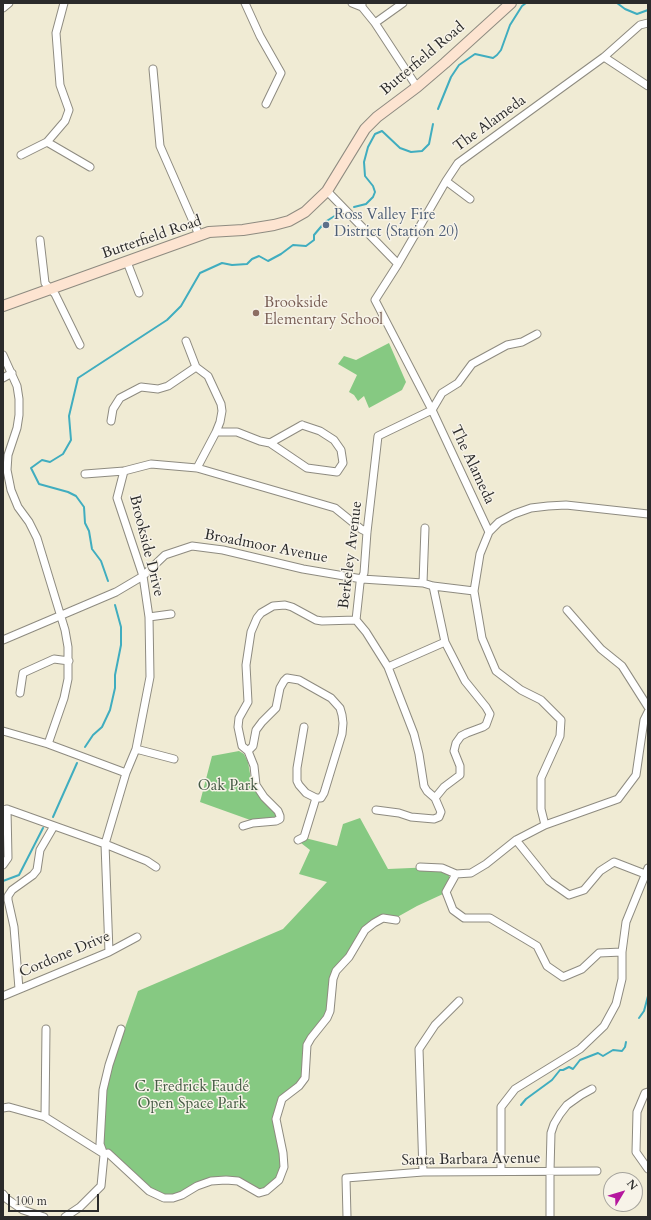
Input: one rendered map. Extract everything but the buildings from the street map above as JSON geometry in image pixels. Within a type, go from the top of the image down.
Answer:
[{"type":"street","points":[[3,8],[9,3]]},
{"type":"street","points":[[21,155],[47,142],[65,121],[69,110],[60,85],[56,33],[64,3]]},
{"type":"street","points":[[245,3],[260,36],[281,73],[266,104]]},
{"type":"street","points":[[352,3],[362,5],[417,87]]},
{"type":"street","points":[[375,23],[403,3]]},
{"type":"street","name":"Butterfield Road","points":[[3,306],[208,232],[258,229],[289,221],[305,212],[327,191],[365,129],[417,87],[511,3]]},
{"type":"street","name":"The Alameda","points":[[489,532],[432,410],[375,300],[458,163],[604,57],[640,25],[648,23]]},
{"type":"street","points":[[604,57],[648,86]]},
{"type":"street","points":[[153,69],[160,146],[199,235]]},
{"type":"street","points":[[47,142],[90,167]]},
{"type":"street","points":[[446,181],[470,199]]},
{"type":"street","points":[[327,191],[398,264]]},
{"type":"street","points":[[40,240],[45,283],[55,294],[80,345]]},
{"type":"street","points":[[127,262],[139,294]]},
{"type":"street","points":[[432,410],[442,393],[458,383],[472,364],[507,345],[522,342],[537,334]]},
{"type":"street","points":[[186,341],[196,367],[208,376],[221,404],[221,417],[216,432],[197,468]]},
{"type":"street","points":[[3,355],[12,373],[18,393],[19,415],[17,428],[8,455],[7,470],[11,490],[18,507],[29,522],[37,538],[65,630],[69,661],[68,679],[64,698],[48,744]]},
{"type":"street","points":[[111,420],[113,409],[120,398],[141,387],[158,389],[168,386],[196,367]]},
{"type":"street","points":[[3,378],[12,373]]},
{"type":"street","name":"Berkeley Avenue","points":[[376,810],[399,813],[411,817],[434,819],[439,817],[441,812],[435,798],[424,786],[414,734],[388,667],[366,632],[356,620],[360,583],[364,573],[378,436],[432,410]]},
{"type":"street","points":[[216,432],[237,432],[260,441],[270,443],[307,468],[337,472],[343,463],[341,450],[334,440],[320,431],[302,425],[270,443]]},
{"type":"street","points":[[85,474],[124,471],[151,464],[197,468],[335,508],[367,532]]},
{"type":"street","name":"Brookside Drive","points":[[109,952],[105,844],[126,773],[136,749],[150,677],[150,617],[144,576],[117,498],[124,471]]},
{"type":"street","points":[[545,825],[541,809],[541,778],[560,736],[561,720],[541,700],[521,690],[496,671],[482,638],[474,591],[480,554],[489,532],[500,522],[514,514],[531,508],[566,505],[648,514]]},
{"type":"street","points":[[423,583],[426,528]]},
{"type":"street","name":"Broadmoor Avenue","points":[[3,640],[116,592],[144,576],[165,555],[192,546],[223,550],[303,569],[362,579],[423,583],[433,586],[474,591]]},
{"type":"street","points":[[433,586],[445,642],[465,681],[490,714],[486,725],[482,728],[467,733],[458,739],[454,751],[460,766],[460,774],[435,798]]},
{"type":"street","points":[[243,826],[253,823],[276,821],[280,818],[278,811],[264,797],[256,785],[254,766],[248,751],[242,746],[238,727],[239,718],[248,702],[246,665],[251,632],[257,618],[261,613],[274,606],[285,605],[292,607],[316,620],[356,620]]},
{"type":"street","points":[[567,610],[601,649],[622,666],[648,707]]},
{"type":"street","points":[[150,617],[171,614]]},
{"type":"street","points":[[388,667],[445,642]]},
{"type":"street","points":[[20,693],[23,673],[54,659],[69,661]]},
{"type":"street","points":[[248,751],[253,746],[256,730],[276,708],[280,688],[284,681],[288,678],[299,680],[331,698],[340,708],[342,714],[342,734],[324,793],[321,798],[316,798],[304,791],[299,785],[297,777],[297,768],[304,727]]},
{"type":"street","points":[[420,867],[442,868],[456,874],[471,873],[486,864],[516,840],[545,825],[618,799],[636,775],[644,720],[648,712]]},
{"type":"street","points":[[3,731],[48,744],[126,773]]},
{"type":"street","points":[[136,749],[174,759]]},
{"type":"street","points":[[298,840],[304,837],[316,798]]},
{"type":"street","points":[[3,865],[8,858],[5,809],[105,844],[147,861],[156,867]]},
{"type":"street","points":[[19,989],[14,927],[8,896],[12,890],[33,875],[37,870],[40,850],[54,826]]},
{"type":"street","points":[[501,1171],[500,1107],[515,1089],[580,1050],[604,1026],[616,1004],[622,979],[622,952],[626,922],[646,871],[614,862],[600,871],[584,890],[569,895],[549,881],[516,840]]},
{"type":"street","points":[[456,874],[446,892],[453,910],[464,918],[490,918],[537,946],[547,966],[563,977],[582,969],[599,953],[622,952]]},
{"type":"street","points":[[3,1108],[10,1107],[45,1117],[83,1140],[104,1155],[108,1153],[149,1191],[164,1198],[173,1198],[182,1195],[197,1186],[211,1181],[238,1181],[259,1193],[266,1191],[279,1180],[284,1167],[283,1153],[276,1119],[282,1099],[299,1086],[305,1078],[308,1045],[311,1038],[327,1018],[330,1011],[333,979],[336,971],[349,957],[365,930],[383,918],[396,920]]},
{"type":"street","name":"Cordone Drive","points":[[3,996],[109,952],[137,937]]},
{"type":"street","points":[[423,1172],[418,1049],[435,1025],[459,1001]]},
{"type":"street","points":[[45,1117],[46,1029]]},
{"type":"street","points":[[65,1217],[80,1207],[101,1186],[104,1155],[100,1144],[103,1090],[109,1065],[121,1029]]},
{"type":"street","points":[[550,1217],[551,1133],[554,1124],[567,1105],[592,1089]]},
{"type":"street","points":[[648,1092],[646,1093],[637,1112],[636,1152],[648,1169]]},
{"type":"street","name":"Santa Barbara Avenue","points":[[347,1217],[346,1178],[423,1172],[597,1171]]},
{"type":"street","points":[[3,1194],[7,1199],[23,1210],[44,1217]]},
{"type":"green space","points":[[389,343],[406,382],[402,390],[369,408],[364,396],[358,401],[354,395],[349,392],[357,375],[338,364],[344,356],[356,360]]},
{"type":"green space","name":"Oak Park","points":[[239,751],[244,754],[248,762],[252,785],[280,816],[276,819],[253,821],[200,802],[212,756]]},
{"type":"green space","name":"C. Fredrick Faudé Open Space Park","points":[[360,818],[388,869],[434,867],[449,873],[449,879],[444,888],[443,894],[392,920],[374,923],[339,967],[330,1011],[311,1038],[305,1078],[282,1099],[276,1119],[283,1153],[279,1180],[259,1193],[238,1181],[211,1181],[182,1195],[156,1195],[108,1153],[104,1155],[100,1123],[103,1090],[138,991],[283,929],[327,882],[299,874],[310,850],[301,843],[305,838],[337,846],[343,824]]},
{"type":"waterway","points":[[438,109],[451,77],[459,65],[475,54],[493,58],[497,55],[501,50],[510,25],[522,6],[526,3]]},
{"type":"waterway","points":[[617,3],[625,9],[637,14],[648,10]]},
{"type":"waterway","points":[[354,207],[366,204],[373,197],[375,192],[373,186],[365,176],[364,162],[368,147],[375,134],[382,131],[400,148],[411,152],[422,151],[429,144],[433,124]]},
{"type":"waterway","points":[[108,581],[101,561],[92,549],[89,531],[85,523],[84,507],[76,496],[68,492],[39,484],[31,468],[42,460],[50,462],[63,454],[71,440],[69,416],[78,378],[167,320],[181,306],[200,273],[222,263],[232,265],[247,264],[252,259],[259,256],[268,261],[293,245],[306,246],[314,240],[314,235],[325,222],[341,212]]},
{"type":"waterway","points":[[85,747],[93,735],[102,727],[110,710],[115,688],[115,675],[121,645],[121,627],[115,605]]},
{"type":"waterway","points":[[53,817],[77,763]]},
{"type":"waterway","points":[[3,881],[19,875],[43,828]]},
{"type":"waterway","points":[[639,1018],[644,1011],[648,996]]},
{"type":"waterway","points":[[521,1105],[526,1099],[552,1080],[560,1070],[569,1067],[573,1069],[580,1060],[598,1053],[603,1056],[613,1050],[622,1051],[626,1042]]},
{"type":"place","name":"Ross Valley Fire District (Station 20)","points":[[326,225]]},
{"type":"place","name":"Brookside Elementary School","points":[[256,313]]}]
